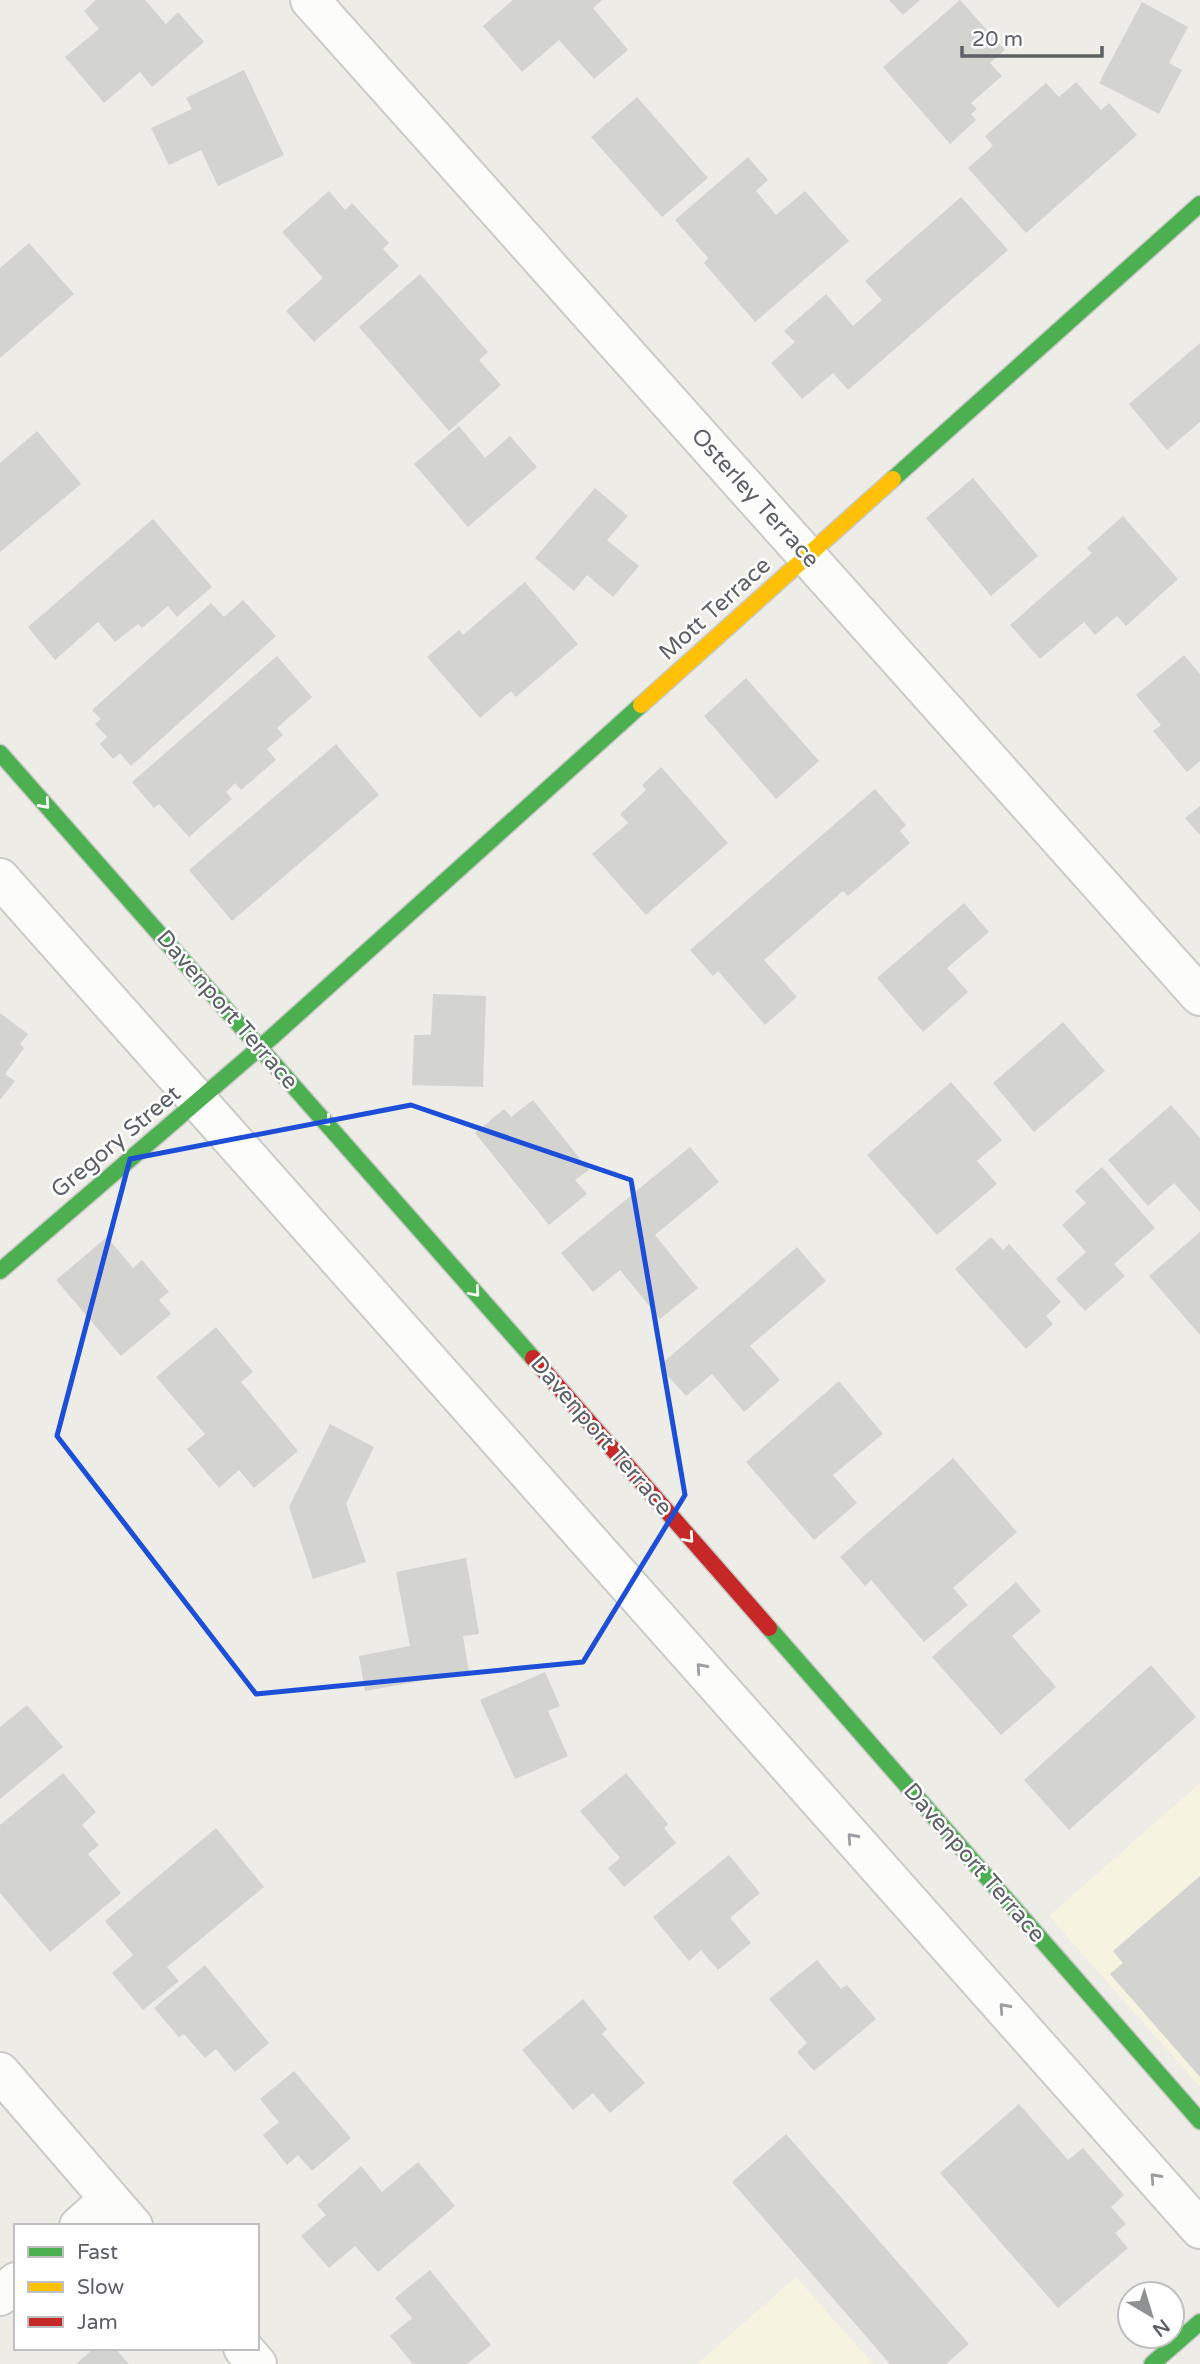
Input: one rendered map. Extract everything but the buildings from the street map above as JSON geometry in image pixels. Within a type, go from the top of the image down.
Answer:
[{"type":"street","name":"Osterley Terrace","points":[[310,0],[1200,996]]},
{"type":"street","name":"Mott Terrace","points":[[261,1047],[1200,204]]},
{"type":"street","name":"Davenport Terrace","points":[[0,752],[1200,2121]]},
{"type":"street","points":[[0,878],[1200,2229]]},
{"type":"street","name":"Gregory Street","points":[[0,1271],[261,1047]]},
{"type":"street","points":[[0,2072],[121,2212],[85,2224]]},
{"type":"street","points":[[0,2296],[14,2284]]},
{"type":"street","points":[[1152,2364],[1200,2322]]},
{"type":"street","points":[[245,2350],[257,2364]]},
{"type":"highlighted area","points":[[411,1105],[631,1180],[685,1495],[583,1662],[256,1694],[57,1436],[130,1159]]},
{"type":"shaded area","points":[[1200,1783],[1200,2087],[1049,1916]]},
{"type":"shaded area","points":[[796,2277],[873,2364],[697,2364]]},
{"type":"traffic: fast","points":[[893,479],[1200,204]]},
{"type":"traffic: fast","points":[[0,1271],[272,1037],[641,705]]},
{"type":"traffic: fast","points":[[0,753],[533,1358]]},
{"type":"traffic: fast","points":[[769,1628],[1200,2121]]},
{"type":"traffic: fast","points":[[1152,2364],[1200,2322]]},
{"type":"traffic: slow","points":[[641,705],[893,479]]},
{"type":"traffic: jam","points":[[533,1358],[769,1628]]}]
